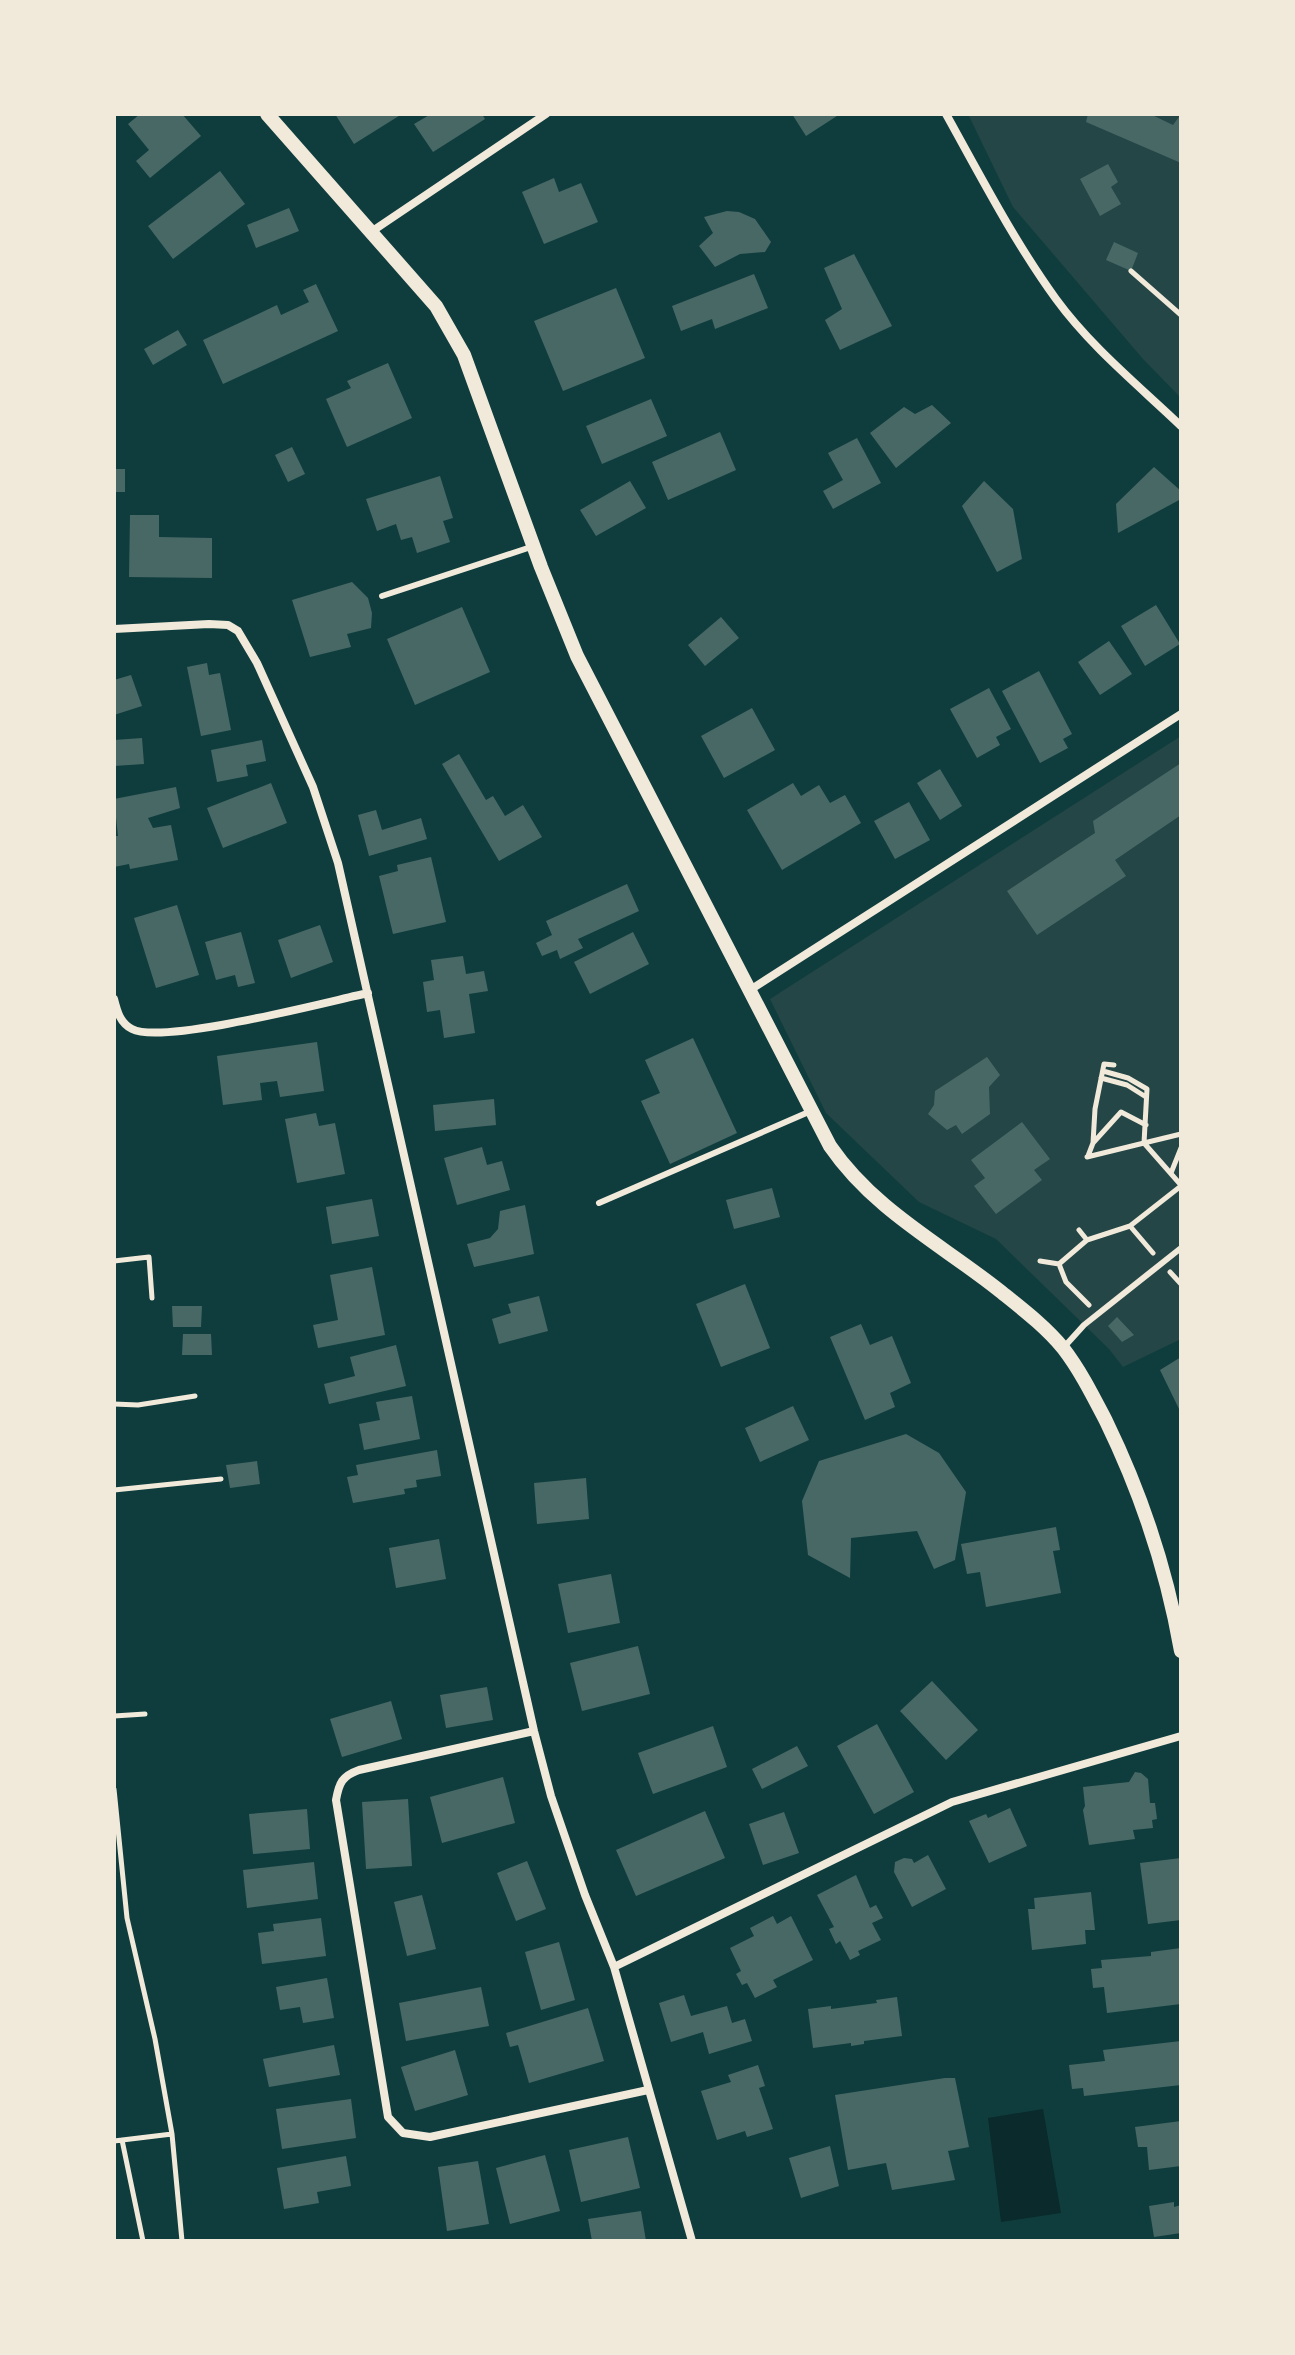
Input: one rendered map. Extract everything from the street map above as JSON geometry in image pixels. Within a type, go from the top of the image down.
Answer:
[{"type":"street","points":[[267,114],[436,306],[451,329],[464,355],[577,656],[830,1146],[862,1186],[913,1229],[997,1289],[1063,1348],[1095,1400],[1139,1494],[1166,1584],[1181,1651]]},
{"type":"street","points":[[371,232],[546,114]]},
{"type":"street","points":[[946,114],[1008,226],[1057,300],[1088,337],[1181,426]]},
{"type":"street","points":[[114,629],[233,627],[242,636],[313,787],[327,825],[368,993],[534,1731],[551,1796],[614,1967],[692,2241]]},
{"type":"street","points":[[750,990],[1181,714]]},
{"type":"street","points":[[114,999],[121,1021],[133,1030],[160,1033],[201,1029],[368,993]]},
{"type":"street","points":[[534,1731],[359,1770],[348,1774],[339,1783],[336,1800],[388,2117],[403,2133],[430,2137],[648,2090]]},
{"type":"street","points":[[614,1967],[952,1802],[1181,1736]]},
{"type":"lane","points":[[382,596],[534,546]]},
{"type":"lane","points":[[599,1203],[811,1111]]},
{"type":"lane","points":[[1063,1348],[1084,1325],[1181,1248]]},
{"type":"path","points":[[1131,271],[1181,315]]},
{"type":"path","points":[[1093,1143],[1095,1109],[1104,1064],[1114,1065]]},
{"type":"path","points":[[1040,1261],[1059,1264],[1087,1240],[1130,1226],[1180,1185],[1144,1143],[1146,1097],[1102,1075]]},
{"type":"path","points":[[1146,1125],[1121,1112],[1093,1143],[1087,1157],[1181,1134]]},
{"type":"path","points":[[1171,1173],[1181,1148]]},
{"type":"path","points":[[1079,1230],[1087,1240]]},
{"type":"path","points":[[114,1261],[149,1257],[152,1298]]},
{"type":"path","points":[[1059,1264],[1066,1282],[1086,1301]]},
{"type":"path","points":[[114,1404],[138,1405],[195,1396]]},
{"type":"path","points":[[114,1490],[221,1479]]},
{"type":"path","points":[[114,1716],[145,1714]]},
{"type":"path","points":[[114,1789],[127,1918],[155,2039],[172,2134],[182,2241]]},
{"type":"path","points":[[114,2141],[172,2134]]},
{"type":"path","points":[[122,2140],[143,2241]]},
{"type":"shaded area","points":[[968,114],[1181,114],[1181,398],[1143,359],[1013,207]]},
{"type":"shaded area","points":[[1181,736],[1181,1339],[1123,1367],[1109,1349],[996,1239],[919,1202],[826,1113],[770,999]]},
{"type":"shaded area","points":[[1043,2109],[1061,2213],[1001,2222],[988,2118]]},
{"type":"building","points":[[140,114],[182,114],[201,136],[150,178],[136,161],[149,150],[128,124]]},
{"type":"building","points":[[335,114],[402,114],[354,144]]},
{"type":"building","points":[[431,114],[482,114],[485,119],[433,152],[414,124]]},
{"type":"building","points":[[792,114],[840,114],[806,136]]},
{"type":"building","points":[[1088,114],[1150,114],[1173,125],[1181,114],[1181,163],[1086,122]]},
{"type":"building","points":[[1108,164],[1118,182],[1111,187],[1121,204],[1100,216],[1080,179]]},
{"type":"building","points":[[220,171],[245,204],[173,259],[148,226]]},
{"type":"building","points":[[554,178],[559,192],[581,183],[598,222],[544,244],[522,192]]},
{"type":"building","points":[[289,208],[299,231],[256,248],[247,225]]},
{"type":"building","points":[[727,211],[755,219],[771,242],[765,252],[740,254],[715,267],[699,246],[713,233],[704,217]]},
{"type":"building","points":[[1114,242],[1138,253],[1131,271],[1106,260]]},
{"type":"building","points":[[854,254],[892,326],[840,350],[825,320],[842,309],[824,268]]},
{"type":"building","points":[[754,274],[768,308],[715,329],[712,319],[681,331],[672,306]]},
{"type":"building","points":[[316,284],[338,331],[223,384],[203,340],[277,305],[281,315],[309,302],[303,290]]},
{"type":"building","points":[[616,288],[645,358],[563,391],[534,321]]},
{"type":"building","points":[[178,330],[187,345],[153,365],[144,349]]},
{"type":"building","points":[[388,363],[412,418],[347,447],[326,399],[351,388],[347,381]]},
{"type":"building","points":[[651,399],[667,436],[602,464],[586,426]]},
{"type":"building","points":[[932,405],[951,423],[896,468],[870,433],[904,407],[915,414]]},
{"type":"building","points":[[720,432],[736,470],[668,500],[652,462]]},
{"type":"building","points":[[857,438],[881,483],[833,509],[823,491],[843,480],[828,453]]},
{"type":"building","points":[[292,447],[305,474],[288,482],[275,455]]},
{"type":"building","points":[[1154,467],[1181,491],[1181,499],[1118,533],[1116,504]]},
{"type":"building","points":[[114,469],[125,469],[125,492],[114,492]]},
{"type":"building","points":[[440,476],[453,518],[443,521],[450,542],[417,553],[412,537],[401,540],[396,524],[377,531],[366,499]]},
{"type":"building","points":[[630,481],[646,508],[596,536],[580,510]]},
{"type":"building","points":[[984,481],[1013,509],[1022,559],[997,572],[962,506]]},
{"type":"building","points":[[130,515],[159,515],[159,537],[212,538],[212,578],[129,577]]},
{"type":"building","points":[[352,582],[368,598],[372,613],[371,628],[347,634],[351,647],[310,657],[292,600]]},
{"type":"building","points":[[1156,605],[1180,644],[1145,666],[1121,626]]},
{"type":"building","points":[[462,607],[490,672],[415,705],[387,639]]},
{"type":"building","points":[[721,617],[739,638],[705,666],[688,645]]},
{"type":"building","points":[[1109,641],[1132,674],[1100,695],[1078,662]]},
{"type":"building","points":[[207,663],[209,675],[220,673],[231,730],[201,736],[187,667]]},
{"type":"building","points":[[1039,671],[1072,734],[1063,739],[1068,748],[1040,763],[1002,691]]},
{"type":"building","points":[[131,675],[142,706],[114,715],[114,680]]},
{"type":"building","points":[[989,688],[1011,729],[996,737],[1000,745],[977,758],[950,709]]},
{"type":"building","points":[[752,708],[775,750],[724,778],[701,736]]},
{"type":"building","points":[[142,738],[144,764],[114,766],[114,740]]},
{"type":"building","points":[[262,740],[266,761],[246,765],[248,776],[217,782],[211,750]]},
{"type":"building","points":[[459,754],[486,800],[493,796],[505,816],[523,805],[542,837],[499,861],[442,764]]},
{"type":"building","points":[[1181,763],[1181,815],[1115,860],[1126,876],[1037,935],[1007,891],[1095,833],[1093,821]]},
{"type":"building","points":[[940,769],[962,806],[940,820],[917,783]]},
{"type":"building","points":[[271,783],[287,823],[223,848],[207,808]]},
{"type":"building","points":[[793,783],[801,796],[819,785],[830,803],[845,795],[861,823],[782,870],[747,810]]},
{"type":"building","points":[[176,787],[180,808],[148,818],[153,828],[171,825],[178,860],[130,869],[129,864],[114,867],[114,836],[118,836],[114,799]]},
{"type":"building","points":[[909,802],[930,840],[895,859],[874,821]]},
{"type":"building","points":[[376,810],[382,830],[421,818],[427,839],[369,856],[358,815]]},
{"type":"building","points":[[431,857],[446,922],[393,934],[379,876],[398,871],[397,865]]},
{"type":"building","points":[[627,884],[639,911],[578,939],[583,948],[560,959],[557,950],[542,956],[536,943],[552,935],[546,921]]},
{"type":"building","points":[[177,905],[199,975],[156,988],[134,918]]},
{"type":"building","points":[[320,925],[333,962],[291,978],[278,940]]},
{"type":"building","points":[[241,932],[255,983],[238,987],[235,975],[216,980],[205,942]]},
{"type":"building","points":[[633,932],[649,964],[590,994],[574,962]]},
{"type":"building","points":[[463,956],[466,974],[484,971],[488,991],[469,994],[475,1033],[444,1038],[440,1010],[427,1012],[423,982],[434,980],[431,960]]},
{"type":"building","points":[[693,1038],[737,1133],[670,1164],[641,1101],[660,1093],[645,1060]]},
{"type":"building","points":[[317,1042],[324,1091],[280,1097],[277,1081],[260,1083],[262,1100],[223,1105],[217,1056]]},
{"type":"building","points":[[987,1057],[1000,1075],[989,1087],[990,1114],[962,1134],[956,1125],[947,1130],[928,1114],[934,1105],[935,1091]]},
{"type":"building","points":[[494,1099],[496,1125],[435,1131],[433,1105]]},
{"type":"building","points":[[316,1113],[319,1126],[335,1123],[345,1174],[297,1183],[285,1119]]},
{"type":"building","points":[[1022,1122],[1050,1159],[1034,1170],[1042,1180],[996,1214],[974,1186],[985,1178],[971,1160]]},
{"type":"building","points":[[482,1147],[487,1165],[502,1161],[510,1190],[457,1205],[444,1158]]},
{"type":"building","points":[[772,1188],[780,1217],[734,1229],[726,1200]]},
{"type":"building","points":[[372,1199],[379,1236],[332,1244],[326,1207]]},
{"type":"building","points":[[525,1205],[534,1254],[474,1267],[467,1244],[490,1238],[498,1229],[500,1211]]},
{"type":"building","points":[[372,1267],[385,1335],[318,1348],[313,1325],[338,1320],[330,1275]]},
{"type":"building","points":[[745,1284],[770,1348],[721,1367],[696,1304]]},
{"type":"building","points":[[539,1296],[548,1331],[499,1344],[492,1319],[511,1313],[508,1304]]},
{"type":"building","points":[[172,1306],[202,1306],[201,1327],[173,1327]]},
{"type":"building","points":[[1117,1317],[1134,1335],[1122,1342],[1108,1326]]},
{"type":"building","points":[[861,1324],[870,1345],[892,1336],[911,1383],[890,1393],[895,1407],[865,1420],[830,1337]]},
{"type":"building","points":[[183,1334],[211,1334],[212,1355],[182,1355]]},
{"type":"building","points":[[396,1345],[406,1386],[329,1404],[324,1384],[355,1376],[350,1357]]},
{"type":"building","points":[[1181,1357],[1181,1413],[1160,1370]]},
{"type":"building","points":[[412,1396],[420,1439],[364,1450],[359,1424],[380,1420],[376,1402]]},
{"type":"building","points":[[793,1406],[809,1440],[760,1462],[745,1428]]},
{"type":"building","points":[[906,1434],[939,1453],[966,1492],[955,1560],[934,1569],[917,1531],[851,1538],[850,1578],[808,1555],[802,1501],[819,1461]]},
{"type":"building","points":[[437,1450],[441,1476],[416,1480],[417,1487],[404,1489],[405,1494],[353,1503],[347,1477],[358,1475],[356,1465]]},
{"type":"building","points":[[257,1461],[260,1484],[230,1488],[226,1465]]},
{"type":"building","points":[[586,1478],[589,1519],[537,1524],[534,1483]]},
{"type":"building","points":[[1056,1527],[1060,1550],[1053,1551],[1061,1593],[986,1607],[980,1572],[967,1574],[961,1544]]},
{"type":"building","points":[[439,1539],[446,1579],[396,1588],[389,1548]]},
{"type":"building","points":[[611,1574],[620,1623],[568,1633],[558,1584]]},
{"type":"building","points":[[638,1646],[650,1694],[582,1711],[570,1663]]},
{"type":"building","points":[[932,1681],[978,1730],[946,1760],[900,1711]]},
{"type":"building","points":[[487,1687],[493,1720],[446,1728],[440,1695]]},
{"type":"building","points":[[391,1701],[402,1739],[342,1757],[330,1719]]},
{"type":"building","points":[[877,1724],[914,1792],[874,1814],[837,1746]]},
{"type":"building","points":[[713,1726],[727,1767],[653,1794],[638,1753]]},
{"type":"building","points":[[797,1746],[808,1766],[762,1789],[752,1769]]},
{"type":"building","points":[[1135,1772],[1148,1779],[1150,1803],[1155,1803],[1157,1819],[1152,1820],[1153,1828],[1133,1830],[1135,1839],[1089,1845],[1083,1787],[1129,1782]]},
{"type":"building","points":[[503,1777],[515,1823],[442,1843],[430,1797]]},
{"type":"building","points":[[408,1799],[412,1866],[366,1869],[362,1802]]},
{"type":"building","points":[[1010,1808],[1027,1846],[989,1863],[969,1821],[986,1814],[988,1818]]},
{"type":"building","points":[[307,1809],[310,1849],[253,1854],[249,1814]]},
{"type":"building","points":[[705,1811],[725,1858],[636,1896],[616,1850]]},
{"type":"building","points":[[784,1812],[799,1853],[763,1865],[749,1824]]},
{"type":"building","points":[[928,1855],[946,1889],[912,1907],[894,1872],[895,1862],[904,1858],[912,1859],[914,1863]]},
{"type":"building","points":[[1181,1858],[1181,1920],[1148,1924],[1140,1863]]},
{"type":"building","points":[[527,1861],[546,1909],[516,1921],[497,1873]]},
{"type":"building","points":[[314,1862],[318,1899],[247,1908],[243,1870]]},
{"type":"building","points":[[856,1875],[870,1908],[876,1905],[883,1918],[872,1923],[881,1940],[858,1951],[860,1955],[850,1960],[840,1941],[836,1944],[829,1929],[834,1927],[817,1895]]},
{"type":"building","points":[[1091,1892],[1095,1930],[1085,1930],[1086,1944],[1032,1950],[1028,1909],[1035,1909],[1034,1898]]},
{"type":"building","points":[[422,1895],[436,1949],[407,1956],[394,1902]]},
{"type":"building","points":[[773,1916],[777,1924],[791,1916],[813,1960],[773,1980],[777,1987],[755,1998],[747,1983],[742,1985],[736,1974],[741,1971],[730,1948],[754,1936],[750,1928]]},
{"type":"building","points":[[321,1918],[326,1956],[262,1964],[258,1933],[274,1931],[273,1924]]},
{"type":"building","points":[[559,1942],[575,2000],[541,2010],[525,1952]]},
{"type":"building","points":[[1181,1948],[1181,2004],[1107,2013],[1104,1987],[1093,1988],[1091,1969],[1102,1968],[1101,1960],[1151,1956],[1151,1952]]},
{"type":"building","points":[[327,1978],[334,2018],[303,2023],[300,2007],[280,2010],[276,1987]]},
{"type":"building","points":[[481,1987],[489,2026],[406,2041],[399,2003]]},
{"type":"building","points":[[684,1995],[691,2016],[727,2006],[732,2023],[745,2019],[752,2041],[709,2054],[703,2032],[671,2042],[659,2003]]},
{"type":"building","points":[[897,1997],[902,2036],[864,2041],[864,2044],[851,2046],[851,2043],[813,2048],[808,2009],[877,2003],[876,2000]]},
{"type":"building","points":[[588,2008],[604,2061],[529,2083],[518,2045],[510,2047],[506,2033]]},
{"type":"building","points":[[1181,2041],[1181,2085],[1084,2096],[1083,2088],[1072,2089],[1069,2065],[1105,2061],[1103,2050]]},
{"type":"building","points":[[334,2045],[340,2075],[269,2087],[263,2059]]},
{"type":"building","points":[[455,2050],[468,2095],[415,2111],[401,2067]]},
{"type":"building","points":[[758,2065],[765,2086],[759,2088],[773,2129],[747,2137],[745,2131],[717,2140],[701,2091],[731,2082],[728,2075]]},
{"type":"building","points":[[955,2078],[969,2147],[948,2151],[955,2180],[892,2190],[886,2163],[848,2170],[835,2095]]},
{"type":"building","points":[[351,2099],[356,2138],[282,2149],[276,2109]]},
{"type":"building","points":[[1181,2121],[1181,2166],[1149,2170],[1147,2147],[1138,2147],[1135,2127]]},
{"type":"building","points":[[628,2137],[640,2188],[581,2202],[569,2150]]},
{"type":"building","points":[[830,2146],[839,2186],[801,2198],[789,2158]]},
{"type":"building","points":[[545,2155],[560,2211],[510,2224],[496,2168]]},
{"type":"building","points":[[346,2156],[351,2186],[317,2192],[319,2203],[284,2209],[277,2168]]},
{"type":"building","points":[[478,2161],[489,2224],[447,2231],[438,2167]]},
{"type":"building","points":[[1174,2202],[1174,2207],[1181,2205],[1181,2233],[1154,2237],[1149,2206]]},
{"type":"building","points":[[641,2211],[646,2241],[592,2241],[588,2219]]}]
